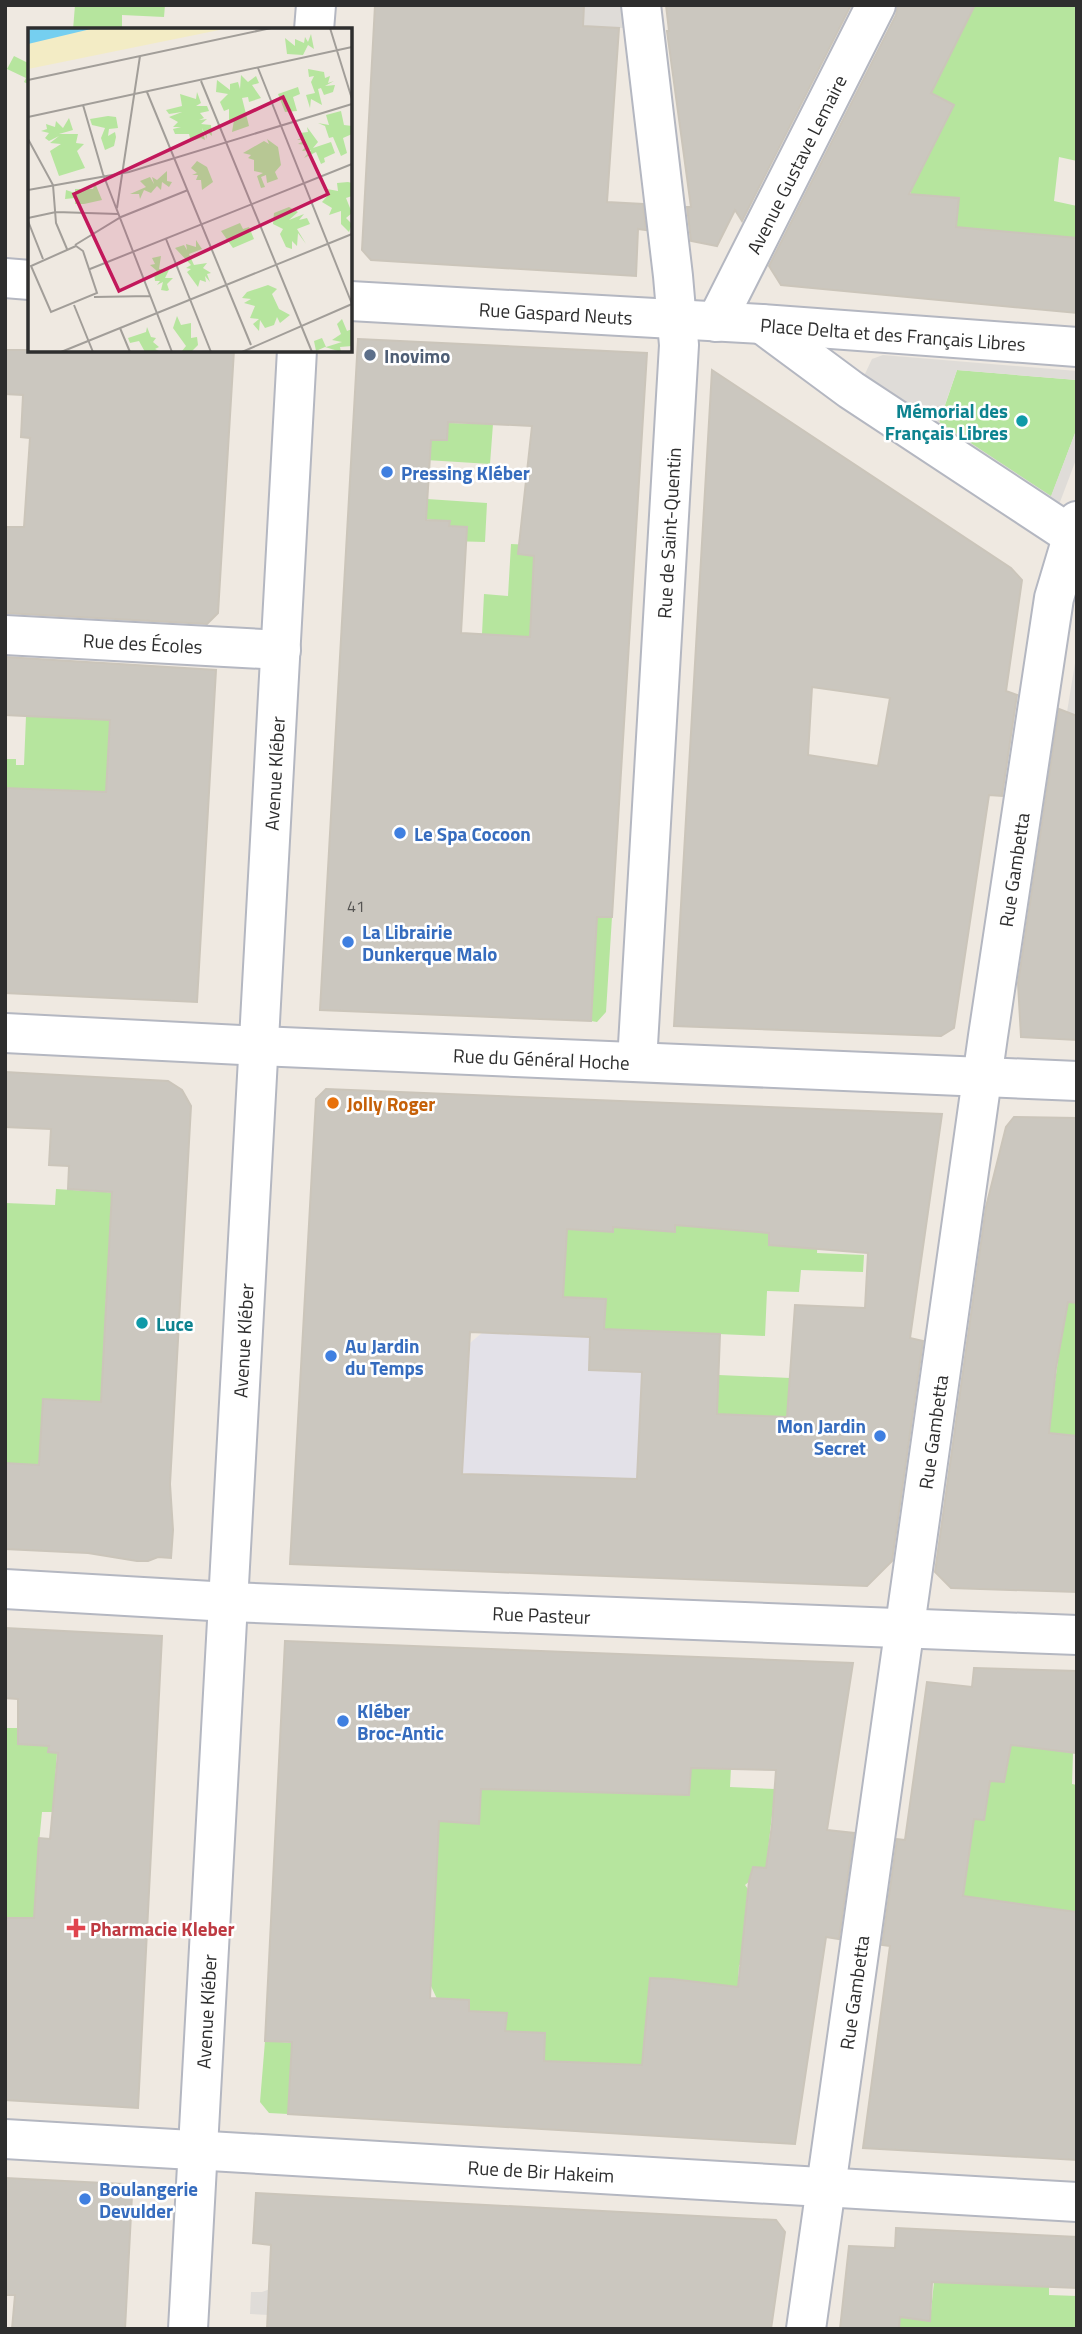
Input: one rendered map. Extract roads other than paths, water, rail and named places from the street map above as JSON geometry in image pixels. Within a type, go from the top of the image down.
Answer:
[{"type":"street","points":[[314,28],[316,5]]},
{"type":"street","name":"Rue de Saint-Quentin","points":[[638,1062],[679,360],[677,319],[641,5]]},
{"type":"street","name":"Avenue Gustave Lemaire","points":[[716,322],[876,5]]},
{"type":"street","points":[[5,278],[28,280]]},
{"type":"street","name":"Rue Gaspard Neuts","points":[[352,301],[762,324]]},
{"type":"street","name":"Place Delta et des Français Libres","points":[[762,324],[1077,347]]},
{"type":"street","name":"Place Delta et des Français Libres","points":[[762,324],[851,390],[1075,532]]},
{"type":"street","name":"Avenue Kléber","points":[[188,2329],[297,352]]},
{"type":"street","name":"Rue Gambetta","points":[[806,2329],[982,1079],[1054,598],[1075,532]]},
{"type":"street","name":"Rue des Écoles","points":[[5,635],[281,650]]},
{"type":"street","name":"Rue du Général Hoche","points":[[5,1033],[982,1079],[1077,1081]]},
{"type":"street","name":"Rue Pasteur","points":[[5,1589],[229,1602],[1077,1635]]},
{"type":"street","name":"Rue de Bir Hakeim","points":[[5,2139],[1077,2202]]},
{"type":"place","name":"Inovimo","points":[[370,355]]},
{"type":"place","name":"Mémorial des Français Libres","points":[[1022,421]]},
{"type":"place","name":"Pressing Kléber","points":[[387,472]]},
{"type":"place","name":"Le Spa Cocoon","points":[[400,833]]},
{"type":"place","name":"La Librairie Dunkerque Malo","points":[[348,942]]},
{"type":"place","name":"Jolly Roger","points":[[333,1103]]},
{"type":"place","name":"Luce","points":[[142,1323]]},
{"type":"place","name":"Au Jardin du Temps","points":[[331,1356]]},
{"type":"place","name":"Mon Jardin Secret","points":[[880,1436]]},
{"type":"place","name":"Kléber Broc-Antic","points":[[343,1721]]},
{"type":"place","name":"Pharmacie Kleber","points":[[76,1928]]},
{"type":"place","name":"Boulangerie Devulder","points":[[85,2199]]}]
